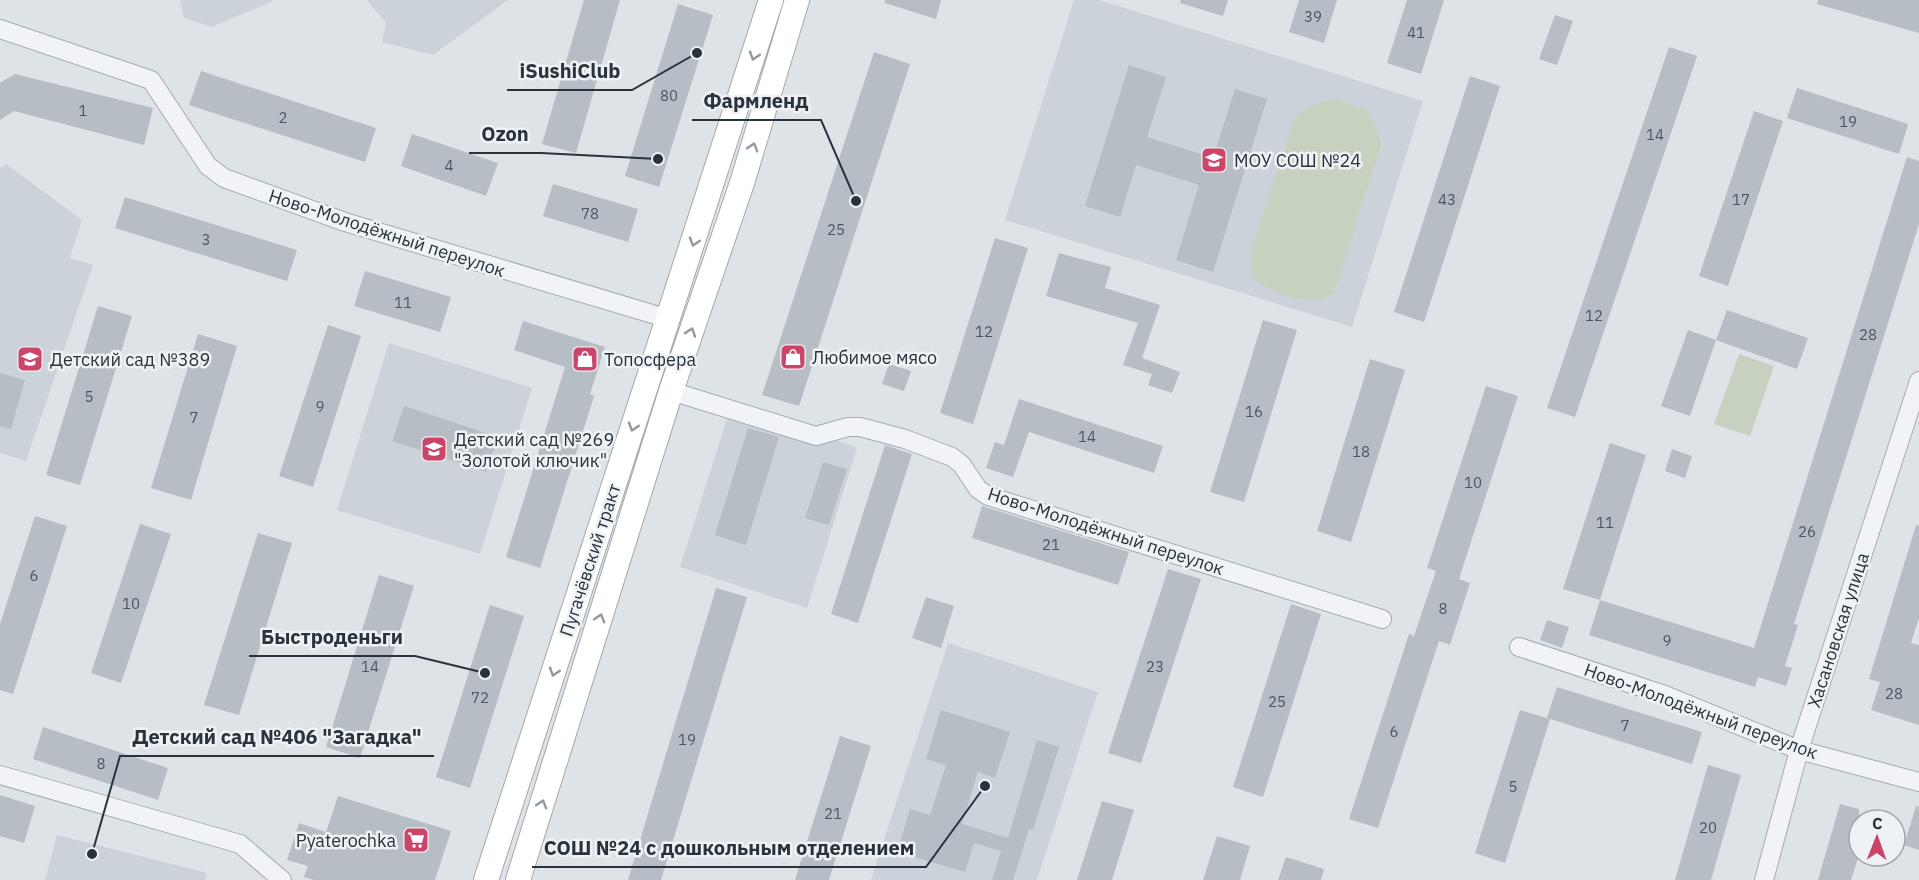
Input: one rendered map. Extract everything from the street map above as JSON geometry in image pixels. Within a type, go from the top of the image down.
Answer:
[{"type":"main road","name":"Пугачёвский тракт","points":[[486,880],[771,0]]},
{"type":"main road","name":"Пугачёвский тракт","points":[[518,880],[671,391],[742,183],[797,0]]},
{"type":"street","name":"Ново-Молодёжный переулок","points":[[0,29],[151,80],[208,166],[224,178],[345,222],[669,319]]},
{"type":"street","name":"Хасановская улица","points":[[1764,880],[1799,750],[1919,381]]},
{"type":"street","name":"Ново-Молодёжный переулок","points":[[671,391],[816,436],[848,427],[860,427],[895,436],[952,457],[962,465],[978,489],[988,496],[1382,618]]},
{"type":"street","name":"Ново-Молодёжный переулок","points":[[1519,647],[1665,695],[1799,750],[1919,782]]},
{"type":"street","points":[[0,775],[240,844],[282,880]]},
{"type":"shaded area","points":[[180,0],[275,0],[212,27],[184,18]]},
{"type":"shaded area","points":[[367,0],[508,0],[433,55],[382,42],[386,23]]},
{"type":"shaded area","name":"МОУ СОШ №24","points":[[1074,0],[1099,0],[1423,101],[1352,327],[1005,220]]},
{"type":"shaded area","name":"Детский сад №389","points":[[6,164],[82,220],[70,258],[93,265],[26,461],[0,453],[0,168]]},
{"type":"shaded area","name":"Детский сад №269 \"Золотой ключик\"","points":[[389,343],[532,388],[480,554],[337,510]]},
{"type":"shaded area","points":[[732,403],[857,448],[807,608],[680,567]]},
{"type":"shaded area","points":[[948,643],[1098,692],[1037,880],[871,880]]},
{"type":"shaded area","points":[[57,835],[207,873],[205,880],[45,880]]},
{"type":"green space","points":[[1336,100],[1366,110],[1376,127],[1381,145],[1334,293],[1314,300],[1292,298],[1253,278],[1250,254],[1295,118],[1314,104]]},
{"type":"green space","points":[[1739,354],[1774,366],[1750,436],[1714,424]]},
{"type":"building","points":[[584,0],[620,0],[576,153],[542,144]]},
{"type":"building","points":[[885,0],[941,0],[936,19],[885,3]]},
{"type":"building","points":[[1181,0],[1228,0],[1223,16],[1180,3]]},
{"type":"building","points":[[1299,0],[1337,0],[1324,43],[1289,32]]},
{"type":"building","points":[[1407,0],[1444,0],[1421,74],[1387,63]]},
{"type":"building","points":[[1818,0],[1919,0],[1919,33],[1817,4]]},
{"type":"building","points":[[678,4],[713,15],[659,187],[625,176]]},
{"type":"building","points":[[1555,15],[1573,21],[1557,65],[1539,59]]},
{"type":"building","points":[[1669,47],[1697,56],[1575,417],[1547,408]]},
{"type":"building","points":[[874,52],[910,64],[799,406],[762,395]]},
{"type":"building","points":[[1129,65],[1166,77],[1147,137],[1213,158],[1235,89],[1267,99],[1213,272],[1176,260],[1199,185],[1136,165],[1120,217],[1085,206]]},
{"type":"building","points":[[201,71],[376,128],[365,162],[189,105]]},
{"type":"building","points":[[15,74],[153,108],[144,145],[14,111],[0,120],[0,83]]},
{"type":"building","points":[[1470,76],[1500,86],[1424,322],[1394,312]]},
{"type":"building","points":[[1797,88],[1908,124],[1899,154],[1787,118]]},
{"type":"building","points":[[1754,111],[1783,121],[1728,286],[1699,276]]},
{"type":"building","points":[[412,134],[498,163],[486,196],[401,166]]},
{"type":"building","points":[[1907,157],[1919,161],[1919,224],[1794,624],[1798,625],[1785,666],[1792,668],[1786,686],[1758,677],[1755,687],[1589,635],[1600,600],[1754,648]]},
{"type":"building","points":[[553,184],[638,209],[628,242],[543,216]]},
{"type":"building","points":[[125,197],[297,250],[287,281],[115,228]]},
{"type":"building","points":[[995,238],[1028,248],[973,424],[940,413]]},
{"type":"building","points":[[1059,253],[1111,267],[1105,288],[1160,305],[1142,358],[1180,372],[1172,393],[1148,385],[1152,374],[1123,365],[1138,323],[1046,296]]},
{"type":"building","points":[[365,271],[451,297],[440,332],[354,306]]},
{"type":"building","points":[[98,306],[132,316],[80,485],[46,475]]},
{"type":"building","points":[[1727,310],[1808,338],[1797,369],[1716,340]]},
{"type":"building","points":[[1263,320],[1297,330],[1244,502],[1210,492]]},
{"type":"building","points":[[523,321],[605,347],[590,394],[594,396],[540,568],[506,557],[565,367],[514,350]]},
{"type":"building","points":[[328,325],[361,336],[313,487],[279,476]]},
{"type":"building","points":[[1688,330],[1716,340],[1690,416],[1661,406]]},
{"type":"building","points":[[198,334],[237,346],[191,500],[151,488]]},
{"type":"building","points":[[1370,359],[1405,370],[1351,542],[1317,531]]},
{"type":"building","points":[[889,364],[911,371],[904,391],[882,384]]},
{"type":"building","points":[[0,373],[25,380],[11,429],[0,426]]},
{"type":"building","points":[[1486,386],[1518,396],[1459,579],[1470,583],[1450,645],[1439,641],[1378,828],[1349,819],[1409,634],[1414,636],[1436,571],[1427,568]]},
{"type":"building","points":[[1019,399],[1163,446],[1154,473],[1029,432],[1013,477],[986,468],[995,442],[1004,445]]},
{"type":"building","points":[[404,406],[498,437],[486,472],[392,441]]},
{"type":"building","points":[[748,428],[779,437],[746,545],[715,535]]},
{"type":"building","points":[[1610,443],[1646,455],[1600,600],[1563,589]]},
{"type":"building","points":[[885,445],[912,454],[858,623],[831,614]]},
{"type":"building","points":[[1672,449],[1692,456],[1685,478],[1665,471]]},
{"type":"building","points":[[823,462],[847,469],[829,525],[805,518]]},
{"type":"building","points":[[982,506],[1129,552],[1118,585],[972,538]]},
{"type":"building","points":[[35,516],[67,526],[13,694],[0,690],[0,624]]},
{"type":"building","points":[[140,524],[171,534],[121,683],[91,673]]},
{"type":"building","points":[[1916,525],[1919,526],[1919,618],[1911,643],[1919,645],[1919,725],[1871,710],[1880,682],[1869,679]]},
{"type":"building","points":[[258,533],[292,543],[239,715],[204,705]]},
{"type":"building","points":[[1168,569],[1201,579],[1141,763],[1108,753]]},
{"type":"building","points":[[379,575],[414,586],[360,758],[326,747]]},
{"type":"building","points":[[716,588],[747,597],[661,880],[628,880]]},
{"type":"building","points":[[926,597],[954,606],[941,648],[912,638]]},
{"type":"building","points":[[1291,604],[1321,614],[1263,797],[1233,787]]},
{"type":"building","points":[[490,605],[524,616],[470,788],[436,777]]},
{"type":"building","points":[[1547,620],[1569,627],[1562,648],[1540,640]]},
{"type":"building","points":[[1557,687],[1702,732],[1692,764],[1547,718]]},
{"type":"building","points":[[941,710],[1010,732],[995,778],[978,772],[962,824],[1008,838],[1037,740],[1059,747],[1033,830],[1029,829],[1013,880],[992,880],[1001,851],[974,843],[965,872],[897,852],[910,809],[930,815],[946,765],[926,759]]},
{"type":"building","points":[[1520,710],[1550,719],[1505,863],[1475,853]]},
{"type":"building","points":[[43,727],[168,768],[158,800],[33,759]]},
{"type":"building","points":[[840,736],[871,746],[829,880],[795,880]]},
{"type":"building","points":[[1708,765],[1741,775],[1711,880],[1675,880]]},
{"type":"building","points":[[0,795],[35,806],[24,843],[0,836]]},
{"type":"building","points":[[338,796],[451,831],[435,880],[314,880],[304,877],[308,866],[287,860],[299,823],[326,832]]},
{"type":"building","points":[[1102,801],[1134,810],[1112,880],[1077,880]]},
{"type":"building","points":[[1840,804],[1855,808],[1847,808],[1847,868],[1855,868],[1851,880],[1818,880]]},
{"type":"building","points":[[1916,806],[1919,807],[1919,850],[1907,846],[1907,835]]},
{"type":"building","points":[[1217,836],[1250,846],[1240,880],[1203,880]]},
{"type":"building","points":[[1286,857],[1324,869],[1321,880],[1278,880]]},
{"type":"place","name":"iSushiClub","points":[[697,53]]},
{"type":"place","name":"Ozon","points":[[658,159]]},
{"type":"place","name":"МОУ СОШ №24","points":[[1214,160]]},
{"type":"place","name":"Фармленд","points":[[856,201]]},
{"type":"place","name":"Любимое мясо","points":[[793,357]]},
{"type":"place","name":"Детский сад №389","points":[[30,359]]},
{"type":"place","name":"Топосфера","points":[[585,359]]},
{"type":"place","name":"Детский сад №269 \"Золотой ключик\"","points":[[434,449]]},
{"type":"place","name":"Быстроденьги","points":[[485,673]]},
{"type":"place","name":"СОШ №24 с дошкольным отделением","points":[[985,786]]},
{"type":"place","name":"Pyaterochka","points":[[416,840]]},
{"type":"place","name":"Детский сад №406 \"Загадка\"","points":[[92,854]]}]
